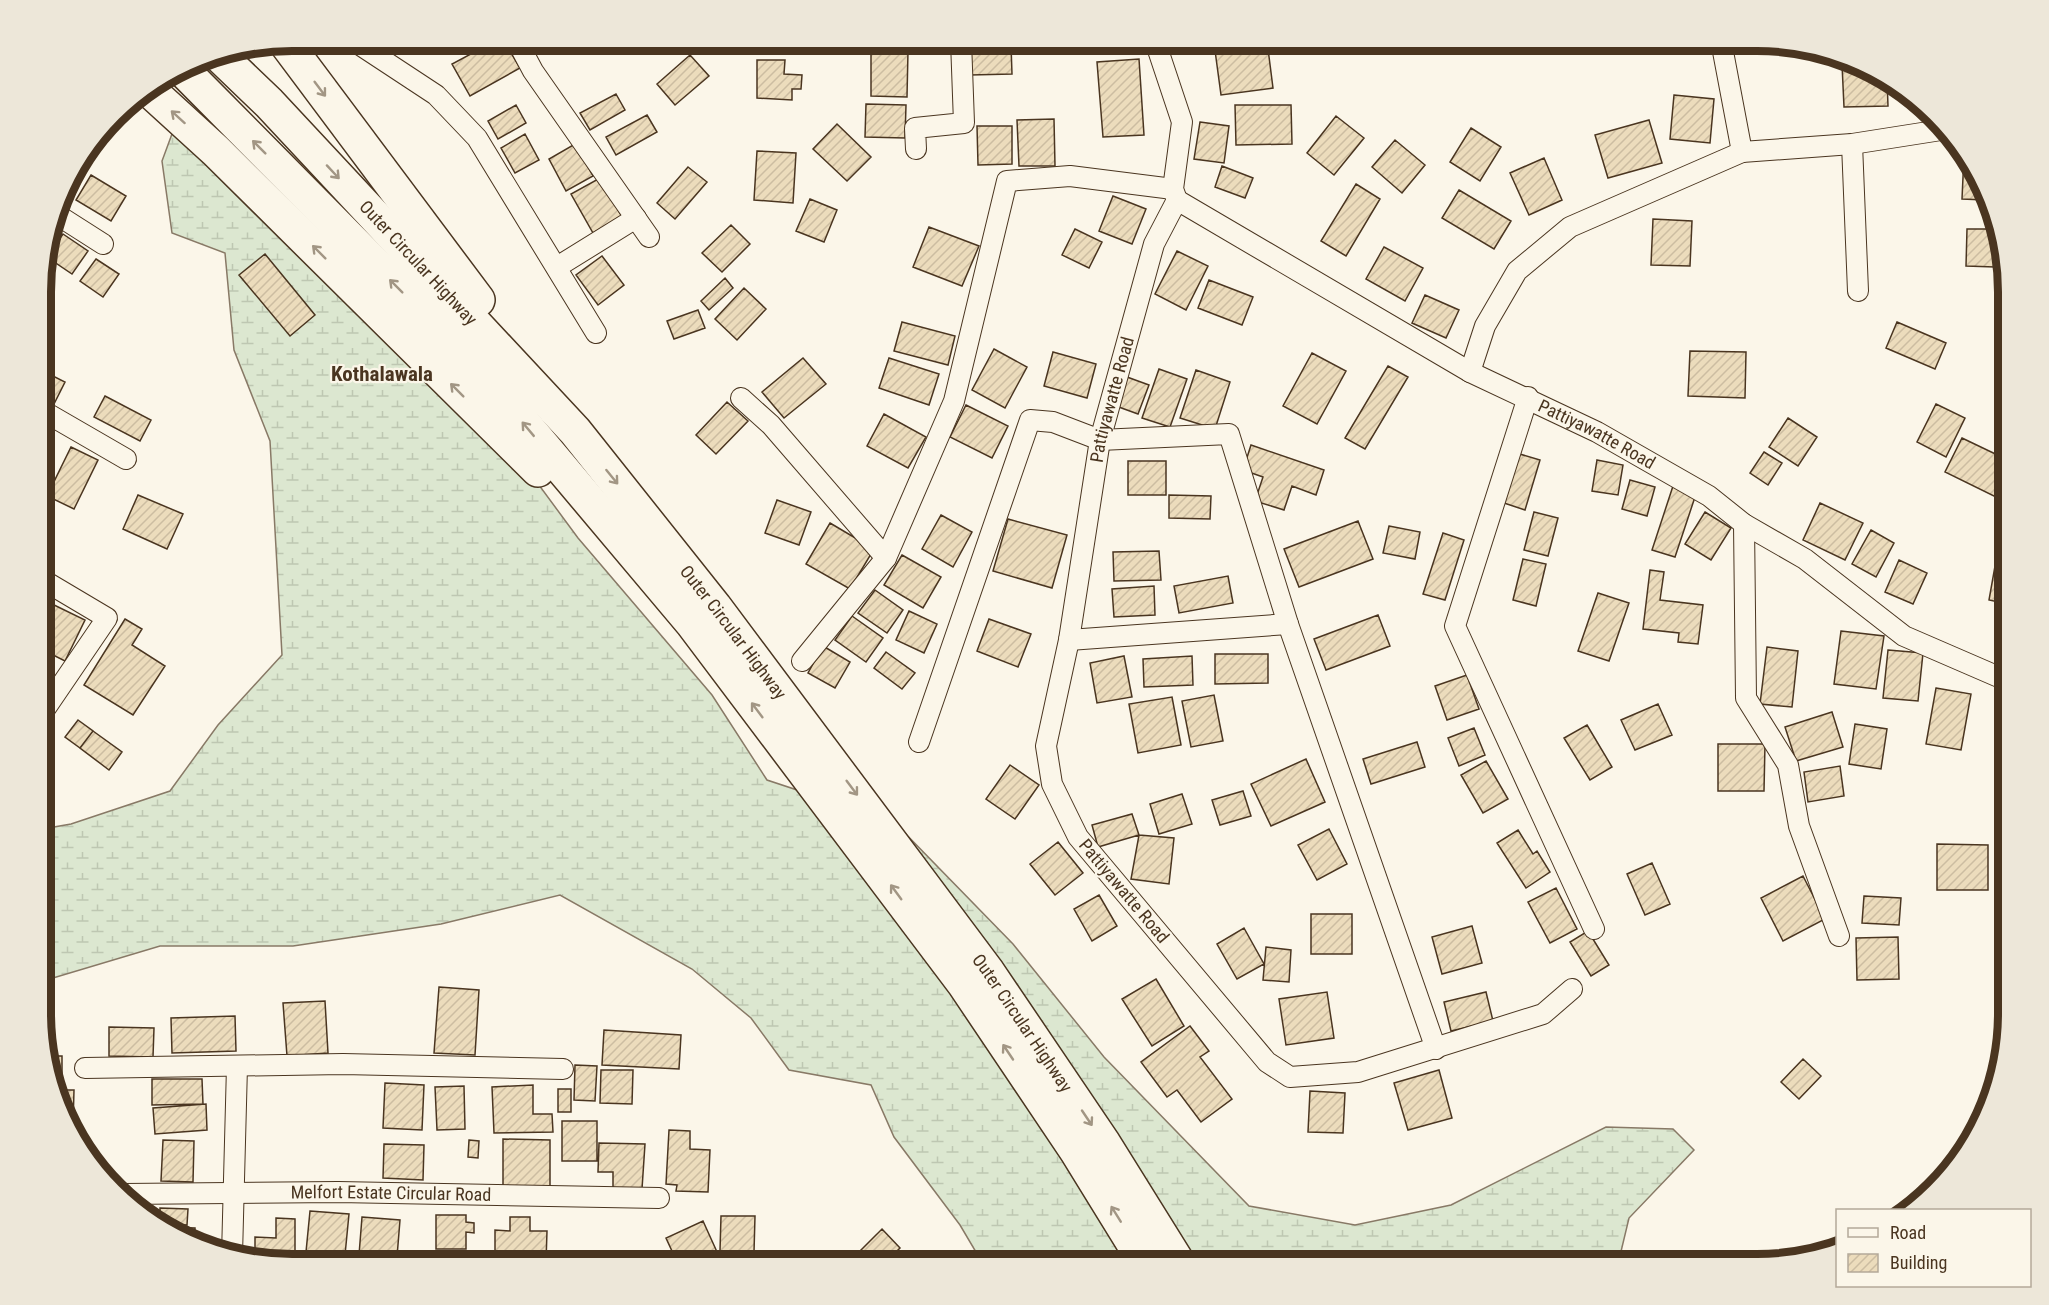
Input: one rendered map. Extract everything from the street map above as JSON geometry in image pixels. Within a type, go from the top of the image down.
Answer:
[{"type":"highway","points":[[292,51],[575,431]]},
{"type":"highway","name":"Outer Circular Highway","points":[[225,60],[278,112],[575,431],[716,607],[884,875],[964,984],[1077,1152],[1140,1254]]},
{"type":"highway","name":"Outer Circular Highway","points":[[188,75],[474,364],[692,623],[804,749],[988,972],[1103,1142],[1173,1254]]},
{"type":"highway","points":[[154,95],[216,151],[692,623]]},
{"type":"street","points":[[370,51],[436,95],[477,138],[596,333]]},
{"type":"street","points":[[523,51],[533,71],[649,237]]},
{"type":"street","points":[[916,149],[915,128],[964,123],[961,51]]},
{"type":"street","name":"Pattiyawatte Road","points":[[1159,51],[1182,122],[1175,195],[1154,244],[1100,440],[1069,640],[1046,746],[1052,784],[1078,837],[1267,1062],[1290,1077],[1358,1072],[1436,1049],[1543,1014],[1572,989]]},
{"type":"street","points":[[1723,51],[1742,152]]},
{"type":"street","points":[[1470,372],[1485,326],[1517,271],[1570,227],[1742,152],[1852,144],[1936,131]]},
{"type":"street","points":[[1852,144],[1858,291]]},
{"type":"street","points":[[802,661],[886,558],[954,401],[1007,181],[1070,176],[1175,195]]},
{"type":"street","name":"Pattiyawatte Road","points":[[1175,195],[1470,372],[1528,397],[1597,432],[1709,496],[1744,524],[1805,559],[1904,636],[1998,677]]},
{"type":"street","points":[[63,218],[103,244]]},
{"type":"street","points":[[557,267],[636,218]]},
{"type":"street","points":[[1528,397],[1455,626],[1594,929]]},
{"type":"street","points":[[741,398],[771,424],[886,558]]},
{"type":"street","points":[[51,416],[126,459]]},
{"type":"street","points":[[919,742],[1030,420],[1053,422],[1100,440],[1229,434],[1288,624],[1436,1049]]},
{"type":"street","points":[[1744,524],[1746,698],[1788,765],[1799,826],[1839,936]]},
{"type":"street","points":[[51,585],[107,618],[51,700]]},
{"type":"street","points":[[1069,640],[1288,624]]},
{"type":"street","points":[[85,1068],[343,1064],[563,1069]]},
{"type":"street","points":[[232,1247],[237,1066]]},
{"type":"street","name":"Melfort Estate Circular Road","points":[[133,1194],[338,1192],[659,1198]]},
{"type":"green space","points":[[179,115],[276,179],[494,424],[578,538],[712,695],[767,780],[894,822],[1013,944],[1104,1057],[1249,1206],[1355,1225],[1451,1205],[1606,1127],[1673,1129],[1694,1150],[1629,1218],[1620,1254],[977,1254],[960,1225],[894,1137],[871,1085],[789,1070],[751,1018],[692,969],[560,895],[441,924],[293,946],[160,946],[51,979],[51,828],[71,824],[170,791],[218,725],[282,655],[270,441],[234,350],[225,253],[172,233],[162,161]]},
{"type":"building","points":[[476,51],[510,51],[520,68],[470,96],[452,64]]},
{"type":"building","points":[[871,51],[908,51],[907,97],[871,96]]},
{"type":"building","points":[[970,51],[1011,51],[1012,74],[970,75]]},
{"type":"building","points":[[1215,51],[1268,51],[1273,88],[1221,95]]},
{"type":"building","points":[[690,55],[709,76],[675,105],[657,84]]},
{"type":"building","points":[[1139,59],[1144,135],[1103,137],[1097,62]]},
{"type":"building","points":[[757,60],[785,60],[784,74],[802,75],[801,89],[792,89],[792,100],[757,98]]},
{"type":"building","points":[[1842,67],[1887,90],[1888,106],[1844,107]]},
{"type":"building","points":[[616,94],[625,110],[590,130],[580,113]]},
{"type":"building","points":[[1674,95],[1714,99],[1710,143],[1670,139]]},
{"type":"building","points":[[866,104],[906,105],[905,138],[865,137]]},
{"type":"building","points":[[516,105],[526,123],[498,139],[488,121]]},
{"type":"building","points":[[1235,105],[1291,105],[1292,144],[1236,145]]},
{"type":"building","points":[[647,115],[657,132],[616,155],[606,137]]},
{"type":"building","points":[[1336,116],[1364,138],[1334,175],[1307,153]]},
{"type":"building","points":[[1054,119],[1055,166],[1019,166],[1017,120]]},
{"type":"building","points":[[1649,120],[1662,163],[1608,178],[1595,135]]},
{"type":"building","points":[[1200,122],[1229,126],[1224,163],[1194,159]]},
{"type":"building","points":[[837,124],[871,157],[847,181],[813,149]]},
{"type":"building","points":[[977,126],[1012,126],[1012,164],[978,165]]},
{"type":"building","points":[[1471,128],[1501,147],[1480,181],[1450,162]]},
{"type":"building","points":[[525,134],[539,160],[515,173],[501,148]]},
{"type":"building","points":[[1395,140],[1425,165],[1402,193],[1372,167]]},
{"type":"building","points":[[575,144],[593,176],[566,191],[549,159]]},
{"type":"building","points":[[757,151],[796,153],[793,203],[754,200]]},
{"type":"building","points":[[1544,158],[1562,200],[1529,215],[1510,173]]},
{"type":"building","points":[[1222,166],[1253,178],[1245,198],[1215,187]]},
{"type":"building","points":[[688,167],[707,182],[675,219],[657,203]]},
{"type":"building","points":[[1963,167],[1980,200],[1962,199]]},
{"type":"building","points":[[91,175],[126,196],[111,221],[76,200]]},
{"type":"building","points":[[600,178],[622,217],[593,233],[571,194]]},
{"type":"building","points":[[1356,184],[1380,199],[1346,256],[1321,241]]},
{"type":"building","points":[[1459,190],[1511,221],[1494,249],[1442,218]]},
{"type":"building","points":[[1113,196],[1146,209],[1132,244],[1099,231]]},
{"type":"building","points":[[810,199],[837,210],[824,242],[796,231]]},
{"type":"building","points":[[1653,219],[1692,221],[1690,266],[1651,265]]},
{"type":"building","points":[[731,225],[750,244],[722,272],[702,253]]},
{"type":"building","points":[[929,227],[979,246],[962,286],[913,267]]},
{"type":"building","points":[[1075,229],[1102,242],[1089,268],[1062,255]]},
{"type":"building","points":[[1967,229],[1990,229],[1995,267],[1966,266]]},
{"type":"building","points":[[63,234],[88,251],[72,274],[53,261],[56,244]]},
{"type":"building","points":[[1384,247],[1423,268],[1405,301],[1366,279]]},
{"type":"building","points":[[1177,251],[1208,266],[1186,310],[1155,294]]},
{"type":"building","points":[[265,254],[315,315],[290,336],[239,275]]},
{"type":"building","points":[[602,256],[624,285],[598,305],[576,275]]},
{"type":"building","points":[[96,259],[119,274],[103,297],[80,281]]},
{"type":"building","points":[[725,278],[733,288],[709,310],[701,301]]},
{"type":"building","points":[[1209,280],[1253,297],[1242,325],[1198,308]]},
{"type":"building","points":[[744,288],[766,309],[737,340],[715,319]]},
{"type":"building","points":[[1425,295],[1459,310],[1446,338],[1412,323]]},
{"type":"building","points":[[698,310],[705,328],[674,339],[667,321]]},
{"type":"building","points":[[902,322],[955,336],[948,365],[894,351]]},
{"type":"building","points":[[1897,322],[1946,343],[1935,369],[1886,348]]},
{"type":"building","points":[[994,349],[1027,367],[1005,408],[972,390]]},
{"type":"building","points":[[1690,351],[1746,352],[1745,398],[1688,396]]},
{"type":"building","points":[[1053,352],[1096,364],[1087,398],[1044,386]]},
{"type":"building","points":[[1312,353],[1346,371],[1317,424],[1283,406]]},
{"type":"building","points":[[803,358],[826,384],[784,418],[762,392]]},
{"type":"building","points":[[889,358],[939,374],[929,405],[879,388]]},
{"type":"building","points":[[1388,366],[1408,377],[1365,449],[1345,438]]},
{"type":"building","points":[[1159,369],[1187,379],[1170,427],[1142,418]]},
{"type":"building","points":[[1196,370],[1230,382],[1215,429],[1180,418]]},
{"type":"building","points":[[51,375],[65,382],[54,404],[51,402]]},
{"type":"building","points":[[1127,377],[1149,385],[1138,414],[1116,406]]},
{"type":"building","points":[[105,396],[151,420],[140,441],[94,417]]},
{"type":"building","points":[[727,402],[748,421],[716,454],[696,435]]},
{"type":"building","points":[[1936,404],[1965,418],[1946,457],[1917,442]]},
{"type":"building","points":[[966,405],[1008,426],[992,458],[950,437]]},
{"type":"building","points":[[884,414],[926,437],[908,468],[867,446]]},
{"type":"building","points":[[1788,418],[1817,437],[1798,466],[1769,447]]},
{"type":"building","points":[[1962,438],[1998,455],[1998,498],[1945,472]]},
{"type":"building","points":[[1251,445],[1324,470],[1316,495],[1292,486],[1284,510],[1255,501],[1263,477],[1243,470]]},
{"type":"building","points":[[71,447],[98,460],[74,509],[51,498],[51,488]]},
{"type":"building","points":[[1513,452],[1540,460],[1525,510],[1498,501]]},
{"type":"building","points":[[1764,452],[1782,463],[1768,485],[1750,473]]},
{"type":"building","points":[[1597,460],[1623,465],[1618,495],[1592,491]]},
{"type":"building","points":[[1128,461],[1166,461],[1166,495],[1128,495]]},
{"type":"building","points":[[1630,480],[1655,487],[1647,516],[1622,509]]},
{"type":"building","points":[[1674,483],[1697,491],[1675,557],[1652,550]]},
{"type":"building","points":[[138,495],[183,514],[167,549],[123,529]]},
{"type":"building","points":[[1169,495],[1211,496],[1210,519],[1169,518]]},
{"type":"building","points":[[777,500],[811,512],[799,545],[765,533]]},
{"type":"building","points":[[1820,503],[1863,523],[1845,560],[1803,540]]},
{"type":"building","points":[[1534,512],[1558,518],[1548,556],[1524,550]]},
{"type":"building","points":[[1705,512],[1731,528],[1711,560],[1685,544]]},
{"type":"building","points":[[941,515],[972,532],[953,567],[922,549]]},
{"type":"building","points":[[1008,519],[1067,535],[1052,588],[993,571]]},
{"type":"building","points":[[1358,521],[1373,559],[1299,587],[1284,549]]},
{"type":"building","points":[[830,523],[874,549],[850,589],[806,564]]},
{"type":"building","points":[[1389,526],[1420,532],[1415,559],[1383,553]]},
{"type":"building","points":[[1871,530],[1894,543],[1876,577],[1852,564]]},
{"type":"building","points":[[1443,533],[1464,540],[1445,600],[1423,594]]},
{"type":"building","points":[[1998,549],[1998,602],[1989,600]]},
{"type":"building","points":[[1159,551],[1161,580],[1114,581],[1113,552]]},
{"type":"building","points":[[902,555],[941,577],[923,608],[884,585]]},
{"type":"building","points":[[1523,559],[1546,564],[1536,606],[1513,600]]},
{"type":"building","points":[[1899,560],[1927,573],[1913,604],[1885,592]]},
{"type":"building","points":[[1650,570],[1664,572],[1660,600],[1703,605],[1698,644],[1678,642],[1679,633],[1643,629]]},
{"type":"building","points":[[1228,576],[1233,603],[1179,613],[1174,586]]},
{"type":"building","points":[[1154,586],[1155,615],[1114,617],[1112,589]]},
{"type":"building","points":[[875,590],[903,610],[887,633],[858,613]]},
{"type":"building","points":[[1598,593],[1629,603],[1609,661],[1578,651]]},
{"type":"building","points":[[51,603],[85,620],[65,661],[51,654]]},
{"type":"building","points":[[909,611],[937,624],[924,653],[896,640]]},
{"type":"building","points":[[1378,615],[1390,646],[1326,670],[1314,639]]},
{"type":"building","points":[[852,616],[883,638],[866,662],[835,640]]},
{"type":"building","points":[[125,619],[142,629],[132,645],[165,666],[133,715],[84,685]]},
{"type":"building","points":[[989,619],[1031,634],[1018,667],[977,651]]},
{"type":"building","points":[[1841,631],[1884,636],[1876,689],[1834,684]]},
{"type":"building","points":[[823,646],[850,662],[835,688],[808,673]]},
{"type":"building","points":[[1767,647],[1798,651],[1792,707],[1760,704]]},
{"type":"building","points":[[1888,650],[1923,653],[1918,701],[1883,698]]},
{"type":"building","points":[[886,652],[915,673],[902,689],[874,668]]},
{"type":"building","points":[[1215,654],[1268,654],[1268,683],[1215,684]]},
{"type":"building","points":[[1124,656],[1132,697],[1097,703],[1090,663]]},
{"type":"building","points":[[1192,656],[1193,685],[1144,687],[1143,659]]},
{"type":"building","points":[[1467,675],[1479,709],[1447,720],[1435,686]]},
{"type":"building","points":[[1936,688],[1971,694],[1961,750],[1926,744]]},
{"type":"building","points":[[1214,695],[1223,741],[1191,747],[1182,701]]},
{"type":"building","points":[[1172,697],[1181,745],[1138,753],[1129,704]]},
{"type":"building","points":[[1658,704],[1672,735],[1635,750],[1621,720]]},
{"type":"building","points":[[1832,712],[1843,747],[1796,761],[1785,727]]},
{"type":"building","points":[[78,720],[93,731],[80,748],[65,737]]},
{"type":"building","points":[[1855,724],[1887,729],[1881,769],[1849,764]]},
{"type":"building","points":[[1587,725],[1612,767],[1590,780],[1564,738]]},
{"type":"building","points":[[1474,728],[1485,755],[1459,766],[1448,738]]},
{"type":"building","points":[[93,731],[122,752],[109,770],[80,748]]},
{"type":"building","points":[[1417,742],[1425,767],[1371,784],[1363,759]]},
{"type":"building","points":[[1718,744],[1765,744],[1764,791],[1718,791]]},
{"type":"building","points":[[1306,759],[1325,802],[1271,826],[1251,784]]},
{"type":"building","points":[[1486,761],[1508,799],[1483,813],[1461,775]]},
{"type":"building","points":[[1010,765],[1039,785],[1015,819],[986,799]]},
{"type":"building","points":[[1840,766],[1844,796],[1808,802],[1804,772]]},
{"type":"building","points":[[1243,791],[1251,816],[1220,825],[1212,800]]},
{"type":"building","points":[[1182,794],[1192,824],[1159,834],[1150,804]]},
{"type":"building","points":[[1132,814],[1139,835],[1098,847],[1092,825]]},
{"type":"building","points":[[1329,829],[1347,864],[1317,880],[1298,845]]},
{"type":"building","points":[[1518,830],[1533,854],[1537,851],[1550,872],[1526,888],[1497,843]]},
{"type":"building","points":[[1139,835],[1174,838],[1169,884],[1131,879]]},
{"type":"building","points":[[1058,842],[1083,873],[1055,895],[1030,864]]},
{"type":"building","points":[[1937,844],[1988,845],[1988,890],[1937,890]]},
{"type":"building","points":[[1652,863],[1670,904],[1645,915],[1627,874]]},
{"type":"building","points":[[1803,876],[1825,919],[1783,941],[1761,898]]},
{"type":"building","points":[[1556,888],[1577,929],[1550,943],[1528,902]]},
{"type":"building","points":[[1099,895],[1117,926],[1092,941],[1074,909]]},
{"type":"building","points":[[1864,896],[1901,898],[1899,925],[1862,923]]},
{"type":"building","points":[[1311,914],[1352,914],[1352,954],[1311,954]]},
{"type":"building","points":[[1472,926],[1482,963],[1442,974],[1432,937]]},
{"type":"building","points":[[1244,928],[1264,964],[1237,979],[1217,944]]},
{"type":"building","points":[[1588,931],[1609,965],[1591,976],[1570,942]]},
{"type":"building","points":[[1898,937],[1899,979],[1857,980],[1856,938]]},
{"type":"building","points":[[1266,947],[1291,950],[1289,982],[1263,980]]},
{"type":"building","points":[[1156,979],[1184,1026],[1152,1046],[1122,999]]},
{"type":"building","points":[[439,987],[479,990],[475,1055],[434,1053]]},
{"type":"building","points":[[1327,992],[1334,1038],[1286,1045],[1279,999]]},
{"type":"building","points":[[1486,992],[1493,1021],[1451,1031],[1444,1002]]},
{"type":"building","points":[[325,1001],[328,1053],[287,1056],[283,1003]]},
{"type":"building","points":[[235,1016],[236,1051],[172,1053],[171,1018]]},
{"type":"building","points":[[1190,1026],[1209,1051],[1200,1057],[1232,1099],[1201,1122],[1177,1090],[1167,1097],[1141,1062]]},
{"type":"building","points":[[109,1027],[154,1028],[153,1057],[109,1056]]},
{"type":"building","points":[[604,1030],[681,1035],[679,1069],[602,1065]]},
{"type":"building","points":[[55,1056],[62,1056],[62,1074],[59,1074]]},
{"type":"building","points":[[1803,1059],[1821,1076],[1799,1099],[1781,1082]]},
{"type":"building","points":[[575,1065],[597,1066],[595,1101],[574,1100]]},
{"type":"building","points":[[601,1070],[633,1070],[632,1104],[600,1103]]},
{"type":"building","points":[[1439,1070],[1452,1118],[1408,1130],[1394,1083]]},
{"type":"building","points":[[152,1079],[202,1079],[203,1104],[152,1105]]},
{"type":"building","points":[[385,1083],[424,1085],[422,1130],[383,1128]]},
{"type":"building","points":[[533,1085],[533,1114],[552,1114],[553,1132],[494,1133],[492,1087]]},
{"type":"building","points":[[464,1086],[465,1129],[437,1130],[435,1087]]},
{"type":"building","points":[[558,1089],[571,1089],[571,1112],[558,1112]]},
{"type":"building","points":[[64,1090],[74,1090],[73,1114]]},
{"type":"building","points":[[1310,1091],[1345,1093],[1343,1133],[1308,1132]]},
{"type":"building","points":[[206,1104],[207,1130],[155,1134],[153,1108]]},
{"type":"building","points":[[562,1121],[597,1121],[597,1161],[562,1161]]},
{"type":"building","points":[[669,1130],[690,1131],[690,1149],[710,1150],[708,1192],[676,1191],[677,1185],[666,1184]]},
{"type":"building","points":[[503,1139],[550,1140],[550,1189],[503,1189]]},
{"type":"building","points":[[163,1140],[194,1141],[193,1182],[161,1181]]},
{"type":"building","points":[[469,1140],[479,1141],[478,1158],[468,1157]]},
{"type":"building","points":[[599,1143],[645,1144],[642,1189],[613,1188],[613,1172],[598,1172]]},
{"type":"building","points":[[384,1144],[424,1145],[423,1180],[383,1178]]},
{"type":"building","points":[[160,1208],[188,1209],[187,1225],[176,1225],[160,1214]]},
{"type":"building","points":[[310,1211],[349,1214],[345,1254],[306,1252]]},
{"type":"building","points":[[436,1215],[466,1215],[466,1222],[474,1223],[474,1233],[466,1232],[466,1249],[436,1249]]},
{"type":"building","points":[[721,1216],[755,1216],[754,1252],[720,1251]]},
{"type":"building","points":[[362,1217],[400,1220],[397,1254],[359,1254]]},
{"type":"building","points":[[510,1217],[530,1217],[530,1231],[547,1231],[546,1254],[495,1254],[495,1230],[510,1231]]},
{"type":"building","points":[[276,1218],[295,1219],[295,1254],[255,1251],[255,1237],[276,1238]]},
{"type":"building","points":[[703,1221],[718,1254],[673,1254],[666,1238]]},
{"type":"building","points":[[182,1228],[195,1228],[195,1234]]},
{"type":"building","points":[[882,1229],[900,1248],[896,1254],[857,1254]]},
{"type":"power","points":[[1665,51],[1794,54]]},
{"type":"district","name":"Kothalawala","points":[[382,374]]}]
